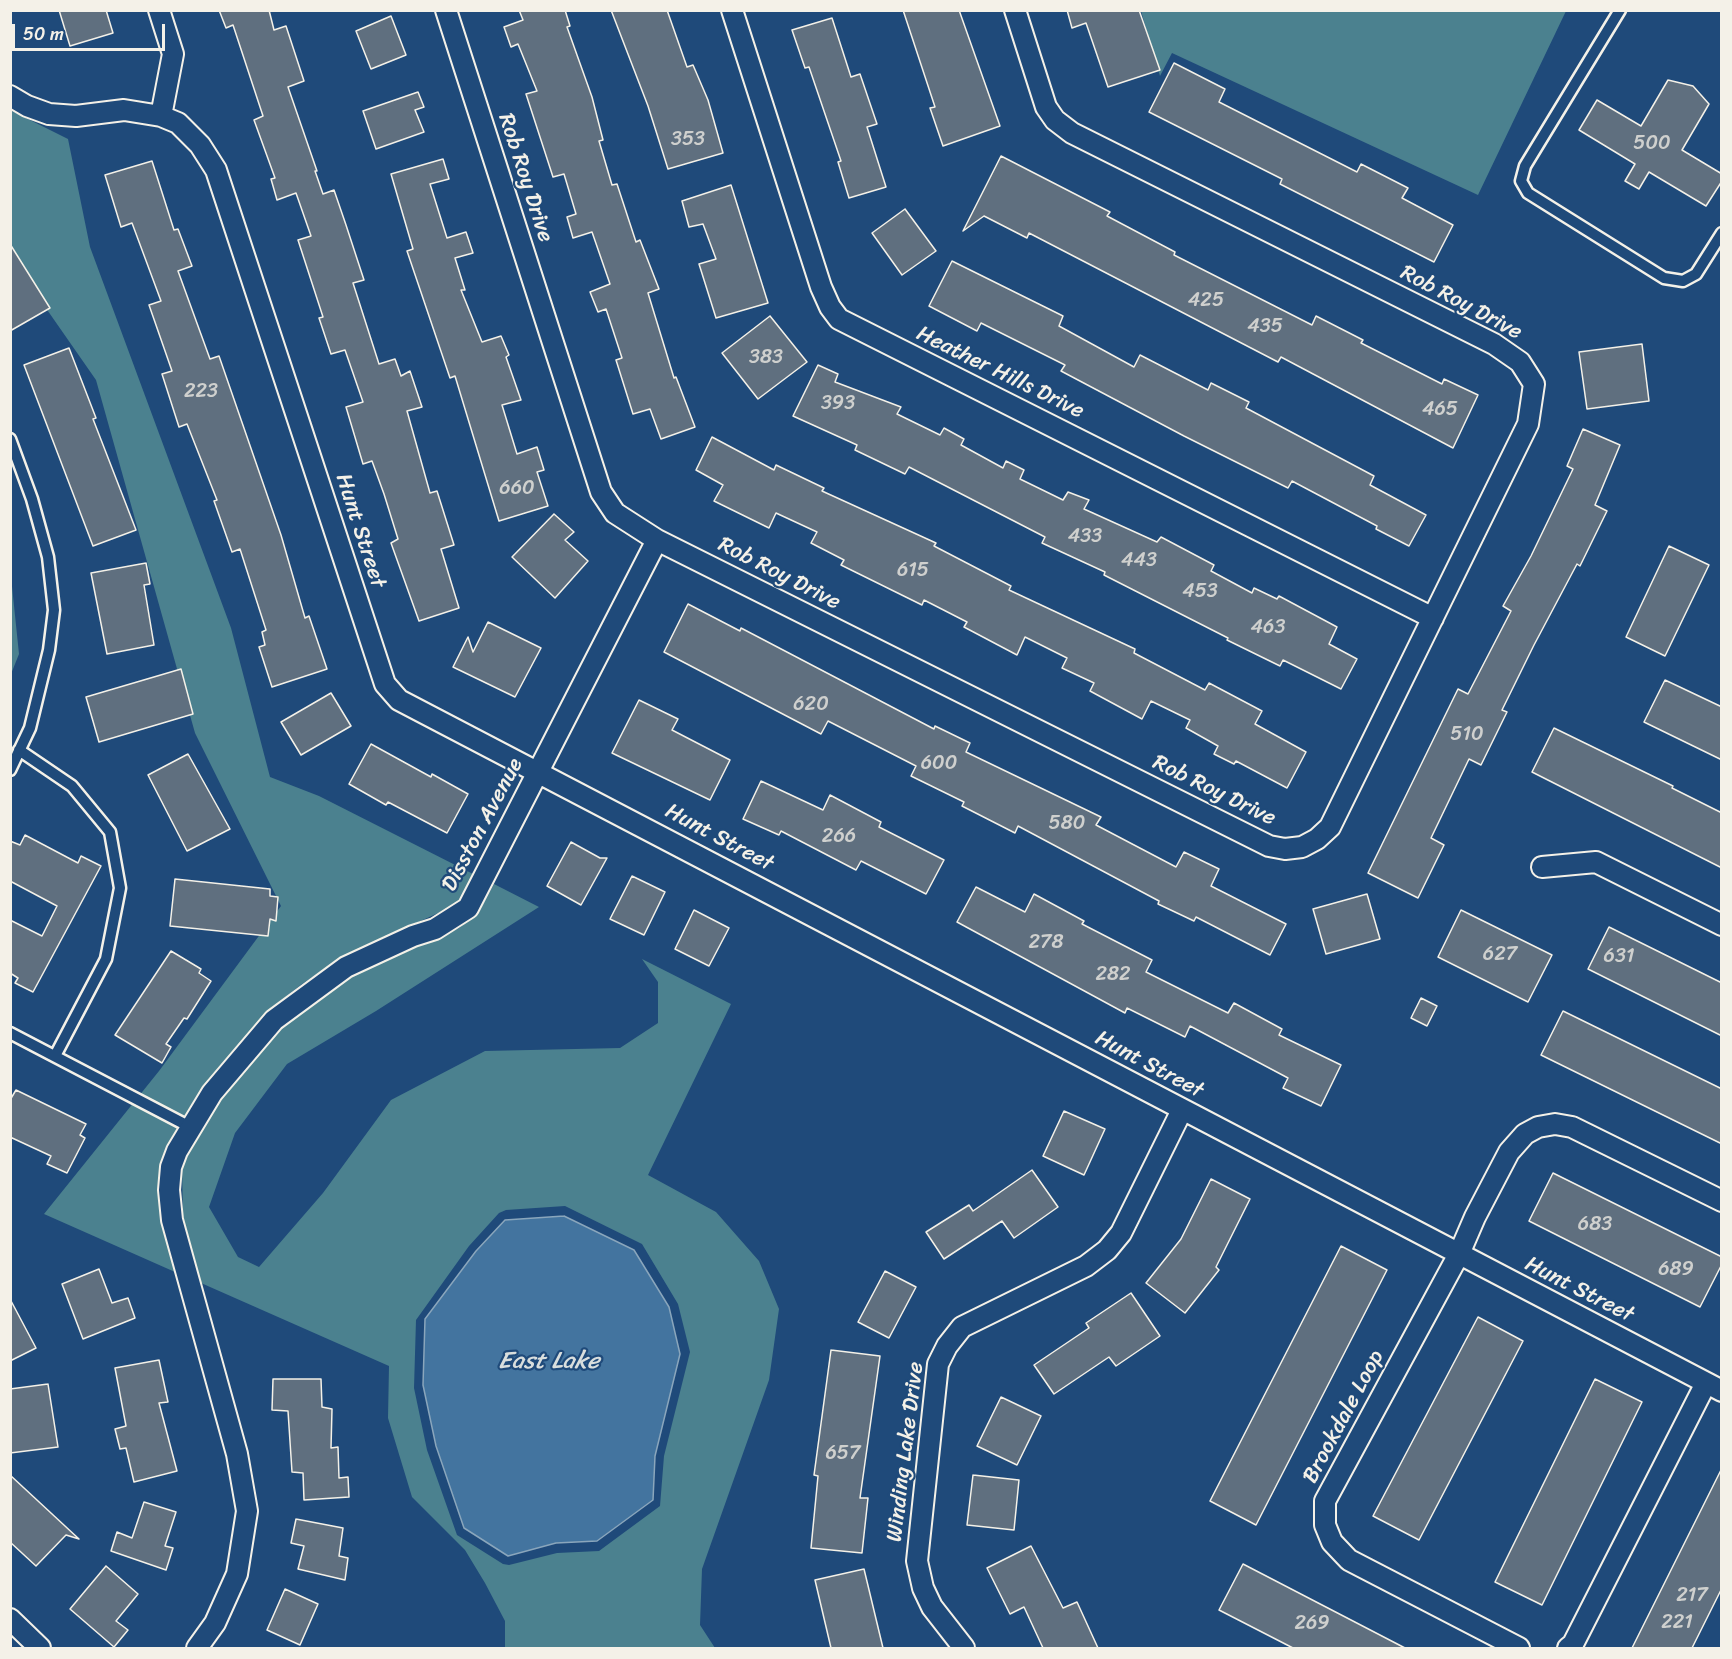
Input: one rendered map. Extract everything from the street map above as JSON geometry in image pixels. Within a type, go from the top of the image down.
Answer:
[{"type":"street","points":[[159,10],[173,54],[161,116]]},
{"type":"street","name":"Rob Roy Drive","points":[[446,10],[601,492],[615,513],[657,540],[1269,846],[1285,849],[1302,847],[1317,839],[1330,827],[1528,424],[1534,384],[1520,362],[1494,344],[1072,134],[1055,120],[1046,107],[1015,10]]},
{"type":"street","name":"Heather Hills Drive","points":[[732,10],[821,287],[830,307],[839,319],[1433,618]]},
{"type":"street","name":"Hunt Street","points":[[10,96],[27,106],[49,114],[76,116],[124,110],[161,116],[178,123],[190,133],[216,170],[385,684],[399,700],[1717,1388]]},
{"type":"street","name":"Disston Avenue","points":[[197,1648],[215,1623],[237,1574],[246,1511],[237,1454],[172,1220],[169,1190],[171,1167],[212,1093],[274,1020],[345,967],[413,936],[435,929],[468,908],[540,772],[657,540]]},
{"type":"street","points":[[1542,867],[1596,862],[1722,925]]},
{"type":"street","name":"Winding Lake Drive","points":[[963,1648],[932,1607],[923,1588],[917,1561],[938,1364],[947,1346],[962,1327],[1086,1266],[1107,1250],[1121,1233],[1182,1110]]},
{"type":"street","name":"Brookdale Loop","points":[[1519,1648],[1349,1560],[1332,1542],[1325,1525],[1325,1501],[1459,1254],[1475,1217],[1509,1152],[1525,1134],[1555,1124],[1572,1127],[1722,1201]]},
{"type":"street","points":[[1568,1648],[1574,1644],[1717,1388]]},
{"type":"street","points":[[10,1619],[40,1648]]},
{"type":"lane","points":[[1620,10],[1525,166],[1521,181],[1528,193],[1664,278],[1683,281],[1696,274],[1722,233]]},
{"type":"lane","points":[[10,439],[32,499],[48,557],[54,610],[44,672],[30,728],[10,770]]},
{"type":"lane","points":[[19,750],[72,786],[110,832],[120,888],[106,959],[55,1056]]},
{"type":"lane","points":[[10,1033],[192,1128]]},
{"type":"green space","points":[[1141,11],[1566,11],[1478,195],[1172,53],[1160,76]]},
{"type":"green space","points":[[10,110],[68,139],[90,247],[231,628],[270,777],[319,796],[475,875],[461,900],[449,908],[342,957],[266,1012],[204,1086],[168,1145],[161,1167],[159,1192],[161,1222],[175,1272],[44,1214],[159,1071],[281,906],[195,733],[96,380],[11,258]]},
{"type":"green space","points":[[10,567],[19,654],[11,674],[10,674]]},
{"type":"green space","points":[[494,884],[539,907],[376,1011],[287,1064],[235,1133],[209,1207],[238,1257],[259,1267],[323,1193],[391,1100],[485,1051],[620,1048],[658,1023],[658,982],[642,959],[731,1004],[648,1175],[716,1212],[759,1261],[779,1309],[769,1380],[702,1569],[700,1625],[715,1648],[505,1648],[505,1621],[465,1550],[412,1497],[388,1418],[389,1366],[201,1283],[183,1217],[182,1169],[187,1156],[220,1100],[280,1028],[350,977],[459,928],[478,913]],"holes":[[[565,1206],[642,1244],[678,1304],[690,1352],[664,1456],[660,1506],[599,1551],[557,1553],[509,1565],[503,1564],[457,1535],[427,1450],[414,1388],[416,1320],[469,1246],[499,1213],[506,1210]]]},
{"type":"water","name":"East Lake","points":[[564,1216],[634,1250],[669,1307],[680,1354],[655,1456],[653,1500],[597,1541],[556,1543],[508,1556],[464,1528],[436,1446],[423,1385],[425,1319],[476,1251],[505,1220]]},
{"type":"building","points":[[59,10],[106,10],[113,33],[70,46]]},
{"type":"building","points":[[219,10],[269,10],[274,30],[286,26],[304,81],[288,87],[323,194],[334,190],[346,225],[364,280],[353,283],[379,364],[395,359],[401,376],[410,371],[422,407],[407,411],[430,493],[437,491],[454,545],[441,549],[459,608],[419,621],[391,543],[398,539],[384,494],[372,461],[363,464],[346,407],[363,402],[345,350],[331,354],[319,318],[323,317],[298,240],[311,236],[296,193],[277,200],[271,179],[275,178],[254,120],[263,116],[233,25],[226,28]]},
{"type":"building","points":[[519,10],[565,10],[570,26],[567,27],[592,97],[603,140],[599,141],[612,185],[617,184],[636,242],[640,240],[659,289],[648,293],[674,378],[676,377],[695,427],[661,439],[650,409],[633,414],[616,360],[622,358],[606,309],[598,312],[590,292],[610,284],[592,232],[573,238],[567,217],[576,214],[564,174],[553,177],[526,94],[537,91],[518,44],[511,47],[504,27],[523,20]]},
{"type":"building","points":[[611,10],[667,10],[687,67],[693,65],[708,100],[723,153],[668,169],[648,106]]},
{"type":"building","points":[[903,10],[959,10],[1000,126],[943,146],[930,108],[935,107]]},
{"type":"building","points":[[1067,10],[1139,10],[1160,70],[1108,87],[1086,23],[1072,28]]},
{"type":"building","points":[[391,16],[406,55],[371,69],[356,31]]},
{"type":"building","points":[[832,18],[851,77],[860,74],[877,124],[867,127],[886,187],[849,198],[838,162],[841,161],[809,67],[805,68],[792,30]]},
{"type":"building","points":[[1174,63],[1225,89],[1219,102],[1357,172],[1361,164],[1408,188],[1402,198],[1453,225],[1434,262],[1280,184],[1282,179],[1149,112]]},
{"type":"building","points":[[1668,80],[1693,86],[1709,104],[1682,150],[1722,174],[1722,181],[1706,206],[1649,172],[1639,189],[1625,181],[1635,164],[1579,130],[1597,100],[1641,126]]},
{"type":"building","points":[[418,92],[424,107],[415,110],[424,132],[376,149],[363,111]]},
{"type":"building","points":[[1001,156],[1110,212],[1107,216],[1175,252],[1174,255],[1312,325],[1316,316],[1363,340],[1361,343],[1442,384],[1444,379],[1478,395],[1453,448],[1281,357],[1278,362],[1029,233],[1027,238],[984,216],[963,231]]},
{"type":"building","points":[[443,159],[449,179],[430,184],[447,238],[466,232],[473,253],[455,258],[465,290],[461,290],[482,342],[501,336],[509,355],[506,357],[521,400],[502,405],[517,454],[537,447],[544,470],[537,472],[548,506],[499,521],[455,376],[450,378],[407,251],[413,249],[391,174]]},
{"type":"building","points":[[152,161],[174,230],[178,229],[192,266],[178,271],[210,359],[219,356],[281,535],[305,618],[309,616],[327,669],[272,687],[259,647],[265,645],[262,632],[266,630],[240,549],[232,552],[214,501],[217,500],[187,424],[179,427],[162,374],[172,371],[149,305],[161,301],[132,223],[121,227],[105,175]]},
{"type":"building","points":[[731,185],[768,303],[716,318],[699,264],[716,259],[703,224],[689,227],[682,201]]},
{"type":"building","points":[[905,209],[936,251],[902,275],[872,233]]},
{"type":"building","points":[[10,244],[50,308],[10,331]]},
{"type":"building","points":[[952,261],[1063,316],[1059,326],[1134,367],[1140,355],[1208,390],[1211,383],[1249,402],[1246,408],[1374,476],[1370,485],[1426,515],[1409,546],[1376,529],[1377,526],[1292,481],[1288,488],[1184,436],[1061,371],[1065,365],[981,323],[977,331],[929,306]]},
{"type":"building","points":[[770,316],[807,362],[758,399],[722,353]]},
{"type":"building","points":[[1642,344],[1649,401],[1587,409],[1579,352]]},
{"type":"building","points":[[69,348],[96,418],[93,419],[136,530],[93,546],[24,365]]},
{"type":"building","points":[[818,365],[838,374],[835,382],[901,407],[897,414],[940,435],[944,428],[964,439],[961,445],[1003,468],[1006,461],[1024,470],[1020,479],[1063,500],[1068,492],[1089,500],[1084,509],[1157,542],[1161,537],[1214,565],[1211,571],[1252,593],[1254,588],[1277,599],[1279,596],[1337,627],[1329,644],[1357,659],[1341,689],[1283,660],[1280,666],[1227,640],[1228,638],[1104,575],[1105,572],[1042,543],[1045,537],[909,467],[905,474],[855,450],[857,445],[793,416]]},
{"type":"building","points":[[1583,429],[1620,445],[1595,505],[1607,511],[1580,566],[1577,564],[1534,645],[1502,710],[1507,712],[1481,765],[1469,759],[1431,838],[1444,845],[1418,898],[1368,873],[1458,689],[1468,694],[1511,611],[1503,606],[1531,556],[1573,469],[1567,466]]},
{"type":"building","points":[[712,437],[774,470],[776,465],[824,488],[822,491],[936,543],[934,546],[1011,586],[1009,590],[1135,649],[1134,653],[1205,690],[1209,683],[1262,711],[1255,724],[1306,752],[1287,788],[1236,761],[1234,764],[1214,754],[1218,746],[1186,728],[1190,720],[1151,701],[1142,719],[1090,691],[1094,683],[1062,668],[1067,658],[1025,637],[1017,655],[964,627],[967,622],[924,600],[922,605],[841,565],[844,560],[811,543],[817,532],[776,513],[769,528],[714,501],[723,485],[696,470]]},
{"type":"building","points":[[554,514],[574,532],[565,540],[588,561],[555,598],[512,557]]},
{"type":"building","points":[[1669,546],[1709,565],[1665,656],[1626,637]]},
{"type":"building","points":[[146,563],[150,584],[144,585],[154,645],[107,654],[91,573]]},
{"type":"building","points":[[688,604],[740,631],[741,628],[934,729],[935,726],[970,743],[966,752],[1101,817],[1096,825],[1176,867],[1184,852],[1219,869],[1211,886],[1286,924],[1270,955],[1196,917],[1194,921],[1158,904],[1159,901],[1018,826],[1015,833],[962,806],[964,802],[911,776],[916,766],[828,721],[821,734],[664,652]]},
{"type":"building","points":[[488,622],[541,648],[515,697],[453,667],[468,637],[473,652]]},
{"type":"building","points":[[181,669],[193,714],[99,742],[86,697]]},
{"type":"building","points":[[1665,680],[1722,707],[1722,760],[1644,722]]},
{"type":"building","points":[[331,693],[351,726],[301,755],[281,722]]},
{"type":"building","points":[[639,700],[678,719],[672,730],[730,760],[710,800],[612,753]]},
{"type":"building","points":[[1554,728],[1673,786],[1672,788],[1722,813],[1722,868],[1532,772]]},
{"type":"building","points":[[371,744],[431,777],[432,774],[468,794],[447,833],[388,802],[386,805],[349,784]]},
{"type":"building","points":[[188,754],[230,829],[187,851],[148,775]]},
{"type":"building","points":[[761,781],[823,810],[830,795],[881,822],[879,827],[944,860],[926,894],[861,861],[856,870],[781,831],[779,835],[743,819]]},
{"type":"building","points":[[25,835],[78,863],[81,856],[101,866],[33,992],[15,983],[18,978],[10,973],[10,920],[42,936],[57,906],[10,881],[10,841],[20,845]]},
{"type":"building","points":[[571,842],[600,858],[607,858],[581,905],[547,886]]},
{"type":"building","points":[[632,876],[665,892],[644,935],[610,919]]},
{"type":"building","points":[[175,879],[270,889],[270,896],[278,897],[276,921],[270,919],[268,936],[170,926]]},
{"type":"building","points":[[976,887],[1025,912],[1034,894],[1084,921],[1082,924],[1152,960],[1146,972],[1228,1013],[1234,1003],[1282,1029],[1279,1035],[1341,1065],[1321,1106],[1283,1088],[1288,1078],[1190,1026],[1185,1037],[1127,1008],[1125,1013],[957,922]]},
{"type":"building","points":[[1367,894],[1380,939],[1326,954],[1313,909]]},
{"type":"building","points":[[694,910],[729,928],[709,966],[675,949]]},
{"type":"building","points":[[1461,910],[1552,955],[1528,1002],[1438,957]]},
{"type":"building","points":[[1609,927],[1722,983],[1722,1036],[1588,969]]},
{"type":"building","points":[[171,951],[201,969],[199,973],[211,981],[187,1019],[184,1018],[166,1044],[171,1047],[162,1063],[115,1035]]},
{"type":"building","points":[[1421,998],[1437,1006],[1427,1026],[1411,1018]]},
{"type":"building","points":[[1563,1011],[1722,1089],[1722,1144],[1541,1055]]},
{"type":"building","points":[[16,1090],[86,1124],[80,1135],[85,1138],[67,1173],[47,1164],[51,1156],[10,1137],[10,1100]]},
{"type":"building","points":[[1064,1111],[1105,1129],[1084,1175],[1043,1156]]},
{"type":"building","points":[[1032,1170],[1058,1207],[1014,1238],[1002,1221],[944,1259],[926,1232],[969,1205],[973,1211]]},
{"type":"building","points":[[1553,1173],[1722,1257],[1722,1264],[1700,1307],[1529,1221]]},
{"type":"building","points":[[1211,1179],[1250,1199],[1216,1267],[1219,1270],[1185,1313],[1146,1283],[1181,1239]]},
{"type":"building","points":[[1341,1246],[1387,1270],[1256,1525],[1210,1501]]},
{"type":"building","points":[[99,1269],[112,1303],[128,1298],[135,1318],[83,1339],[62,1284]]},
{"type":"building","points":[[885,1271],[916,1287],[889,1338],[858,1322]]},
{"type":"building","points":[[1131,1293],[1160,1336],[1116,1366],[1109,1357],[1054,1394],[1034,1365],[1089,1328],[1086,1323]]},
{"type":"building","points":[[10,1299],[36,1348],[10,1361]]},
{"type":"building","points":[[1478,1317],[1523,1341],[1419,1540],[1373,1516]]},
{"type":"building","points":[[831,1350],[880,1356],[860,1498],[868,1498],[862,1553],[811,1548],[818,1476],[814,1475]]},
{"type":"building","points":[[159,1360],[168,1402],[159,1403],[177,1471],[134,1482],[126,1448],[120,1449],[115,1429],[126,1426],[115,1368]]},
{"type":"building","points":[[273,1379],[321,1379],[322,1407],[332,1409],[331,1448],[338,1447],[339,1478],[348,1477],[349,1497],[304,1500],[303,1473],[292,1472],[288,1411],[272,1410]]},
{"type":"building","points":[[1595,1379],[1642,1402],[1542,1605],[1495,1582]]},
{"type":"building","points":[[48,1384],[58,1447],[10,1453],[10,1389]]},
{"type":"building","points":[[1001,1397],[1041,1416],[1017,1465],[977,1446]]},
{"type":"building","points":[[1722,1468],[1722,1588],[1692,1648],[1632,1648]]},
{"type":"building","points":[[10,1475],[79,1539],[66,1535],[36,1566],[10,1542]]},
{"type":"building","points":[[973,1475],[1019,1480],[1014,1530],[967,1525]]},
{"type":"building","points":[[144,1502],[176,1512],[165,1546],[173,1548],[166,1570],[111,1551],[117,1532],[132,1538]]},
{"type":"building","points":[[296,1519],[343,1528],[339,1556],[348,1558],[345,1580],[298,1569],[304,1546],[291,1543]]},
{"type":"building","points":[[1031,1546],[1063,1608],[1077,1602],[1098,1648],[1043,1648],[1024,1607],[1010,1614],[987,1568]]},
{"type":"building","points":[[1243,1564],[1405,1648],[1293,1648],[1219,1610]]},
{"type":"building","points":[[106,1566],[138,1594],[116,1621],[128,1630],[114,1647],[70,1609]]},
{"type":"building","points":[[864,1569],[883,1648],[831,1648],[815,1580]]},
{"type":"building","points":[[285,1589],[318,1604],[300,1645],[267,1630]]}]
